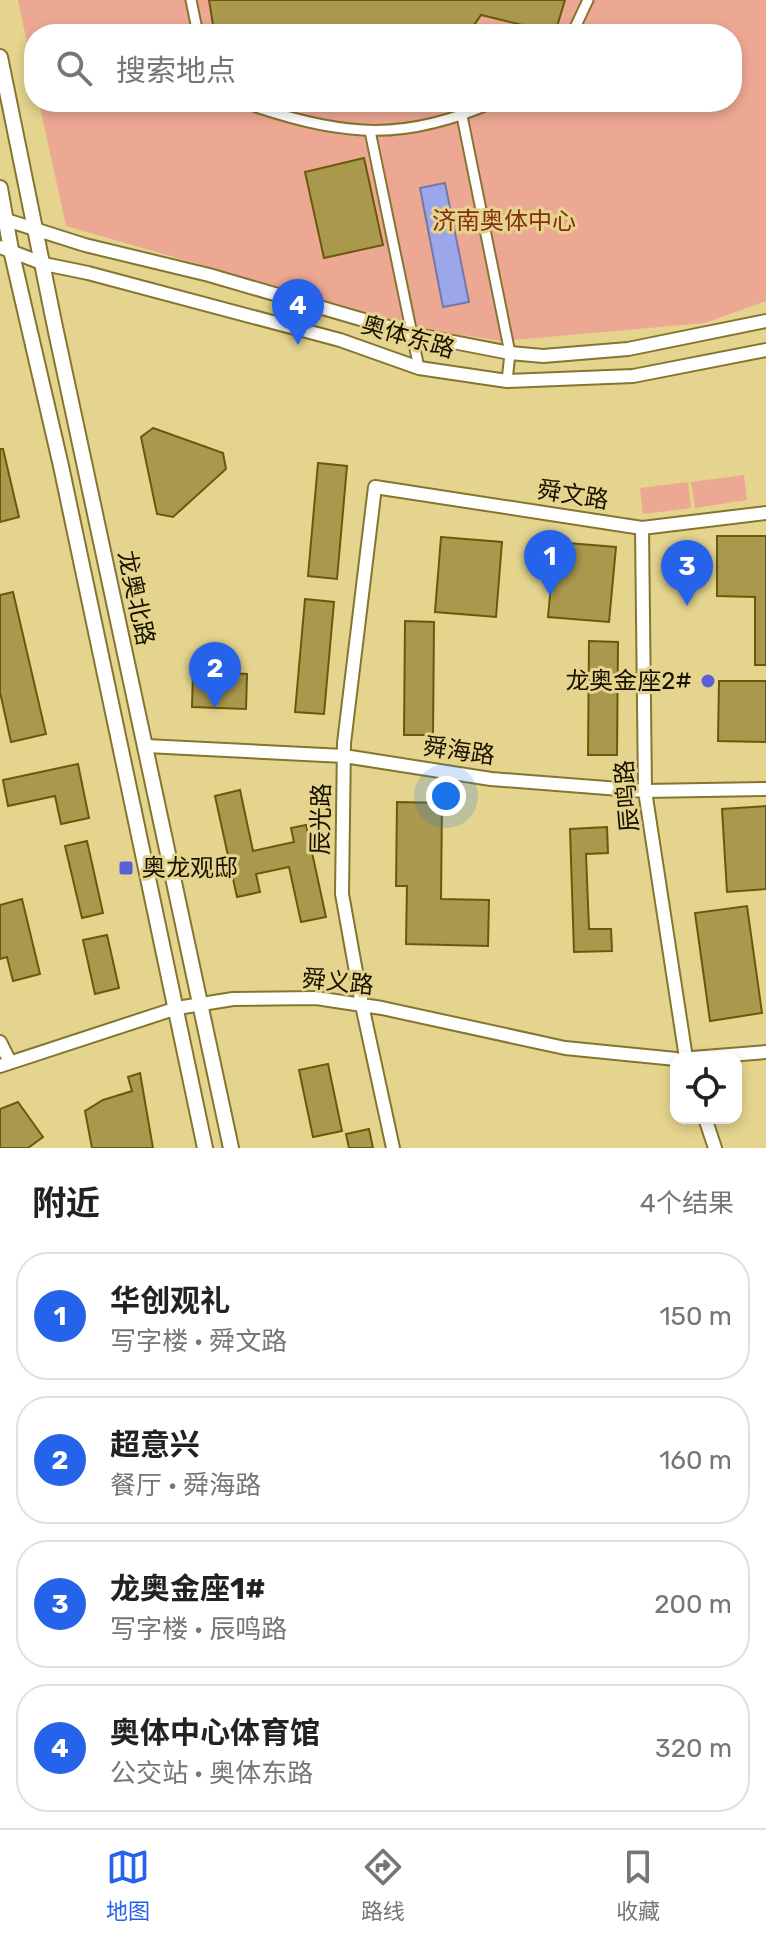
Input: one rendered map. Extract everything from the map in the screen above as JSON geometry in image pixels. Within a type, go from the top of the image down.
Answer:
[{"type":"main road","name":"龙奥北路","points":[[0,57],[231,1148]]},
{"type":"main road","name":"龙奥北路","points":[[0,188],[6,248],[61,466],[205,1148]]},
{"type":"street","points":[[191,0],[196,24]]},
{"type":"street","points":[[577,24],[588,0]]},
{"type":"street","points":[[271,112],[301,122],[370,131],[406,130],[471,112]]},
{"type":"street","points":[[462,116],[510,353],[507,381]]},
{"type":"street","points":[[370,131],[419,368]]},
{"type":"street","points":[[4,219],[37,232],[209,275],[412,334],[510,353],[543,356],[628,349],[766,321]]},
{"type":"street","name":"奥体东路","points":[[6,248],[44,264],[340,340],[419,368],[507,381],[633,376],[766,350]]},
{"type":"street","name":"舜文路","points":[[375,487],[642,528],[766,513]]},
{"type":"street","name":"辰光路","points":[[375,487],[344,756],[342,894],[393,1148]]},
{"type":"street","name":"辰鸣路","points":[[642,528],[645,791],[688,1052]]},
{"type":"street","name":"舜海路","points":[[146,746],[344,756],[491,779],[645,791],[766,789]]},
{"type":"street","name":"舜义路","points":[[5,1064],[200,1002],[316,998],[565,1048],[670,1058]]},
{"type":"street","points":[[0,1042],[5,1064]]},
{"type":"street","points":[[742,1054],[766,1052]]},
{"type":"street","points":[[707,1124],[715,1148]]},
{"type":"green space","name":"济南奥体中心","points":[[18,0],[766,0],[766,301],[705,323],[502,341],[423,329],[66,226],[41,112],[742,112],[742,24],[24,24],[24,29]]},
{"type":"green space","points":[[744,475],[747,500],[695,508],[691,482]]},
{"type":"green space","points":[[688,482],[691,508],[643,514],[640,488]]},
{"type":"water","points":[[445,183],[469,302],[443,307],[420,188]]},
{"type":"building","points":[[209,0],[565,0],[558,24],[518,24],[481,15],[475,24],[213,24]]},
{"type":"building","points":[[364,158],[383,245],[324,258],[305,172]]},
{"type":"building","points":[[153,428],[223,453],[226,469],[173,517],[157,514],[141,437]]},
{"type":"building","points":[[0,449],[3,449],[19,517],[0,522]]},
{"type":"building","points":[[318,463],[347,466],[337,579],[308,576]]},
{"type":"building","points":[[717,536],[766,536],[766,665],[755,665],[755,597],[717,596]]},
{"type":"building","points":[[441,537],[502,542],[496,617],[435,612]]},
{"type":"building","points":[[555,542],[616,547],[609,622],[548,617]]},
{"type":"building","points":[[13,592],[46,734],[11,742],[0,692],[0,595]]},
{"type":"building","points":[[305,599],[334,602],[324,714],[295,712]]},
{"type":"building","points":[[405,621],[434,622],[433,735],[404,735]]},
{"type":"building","points":[[589,641],[618,642],[617,755],[588,755]]},
{"type":"building","points":[[193,671],[247,674],[246,709],[192,707]]},
{"type":"building","points":[[719,681],[766,681],[766,742],[718,741]]},
{"type":"building","points":[[78,764],[89,818],[61,824],[55,796],[8,806],[3,780]]},
{"type":"building","points":[[240,790],[253,851],[294,842],[291,828],[306,825],[326,917],[301,922],[289,867],[256,874],[260,892],[237,897],[215,796]]},
{"type":"building","points":[[397,802],[442,803],[441,899],[489,900],[488,946],[406,944],[407,886],[396,886]]},
{"type":"building","points":[[766,806],[766,889],[727,892],[722,809]]},
{"type":"building","points":[[607,827],[608,853],[586,854],[589,929],[611,929],[612,951],[574,952],[570,829]]},
{"type":"building","points":[[87,841],[103,913],[82,918],[65,846]]},
{"type":"building","points":[[22,899],[40,974],[13,981],[7,957],[0,959],[0,905]]},
{"type":"building","points":[[747,906],[762,1013],[710,1021],[695,913]]},
{"type":"building","points":[[107,935],[119,988],[95,994],[83,940]]},
{"type":"building","points":[[328,1064],[342,1131],[313,1137],[299,1070]]},
{"type":"building","points":[[140,1073],[153,1148],[92,1148],[85,1111],[103,1100],[132,1091],[128,1077]]},
{"type":"building","points":[[18,1102],[43,1137],[28,1148],[0,1148],[0,1109]]},
{"type":"building","points":[[369,1129],[373,1148],[349,1148],[346,1134]]},
{"type":"place","name":"奥体中心体育馆","points":[[298,345]]},
{"type":"place","name":"华创观礼","points":[[550,596]]},
{"type":"place","name":"龙奥金座1#","points":[[687,606]]},
{"type":"place","name":"龙奥金座2#","points":[[708,681]]},
{"type":"place","name":"超意兴","points":[[215,708]]},
{"type":"place","name":"奥龙观邸","points":[[126,868]]}]
